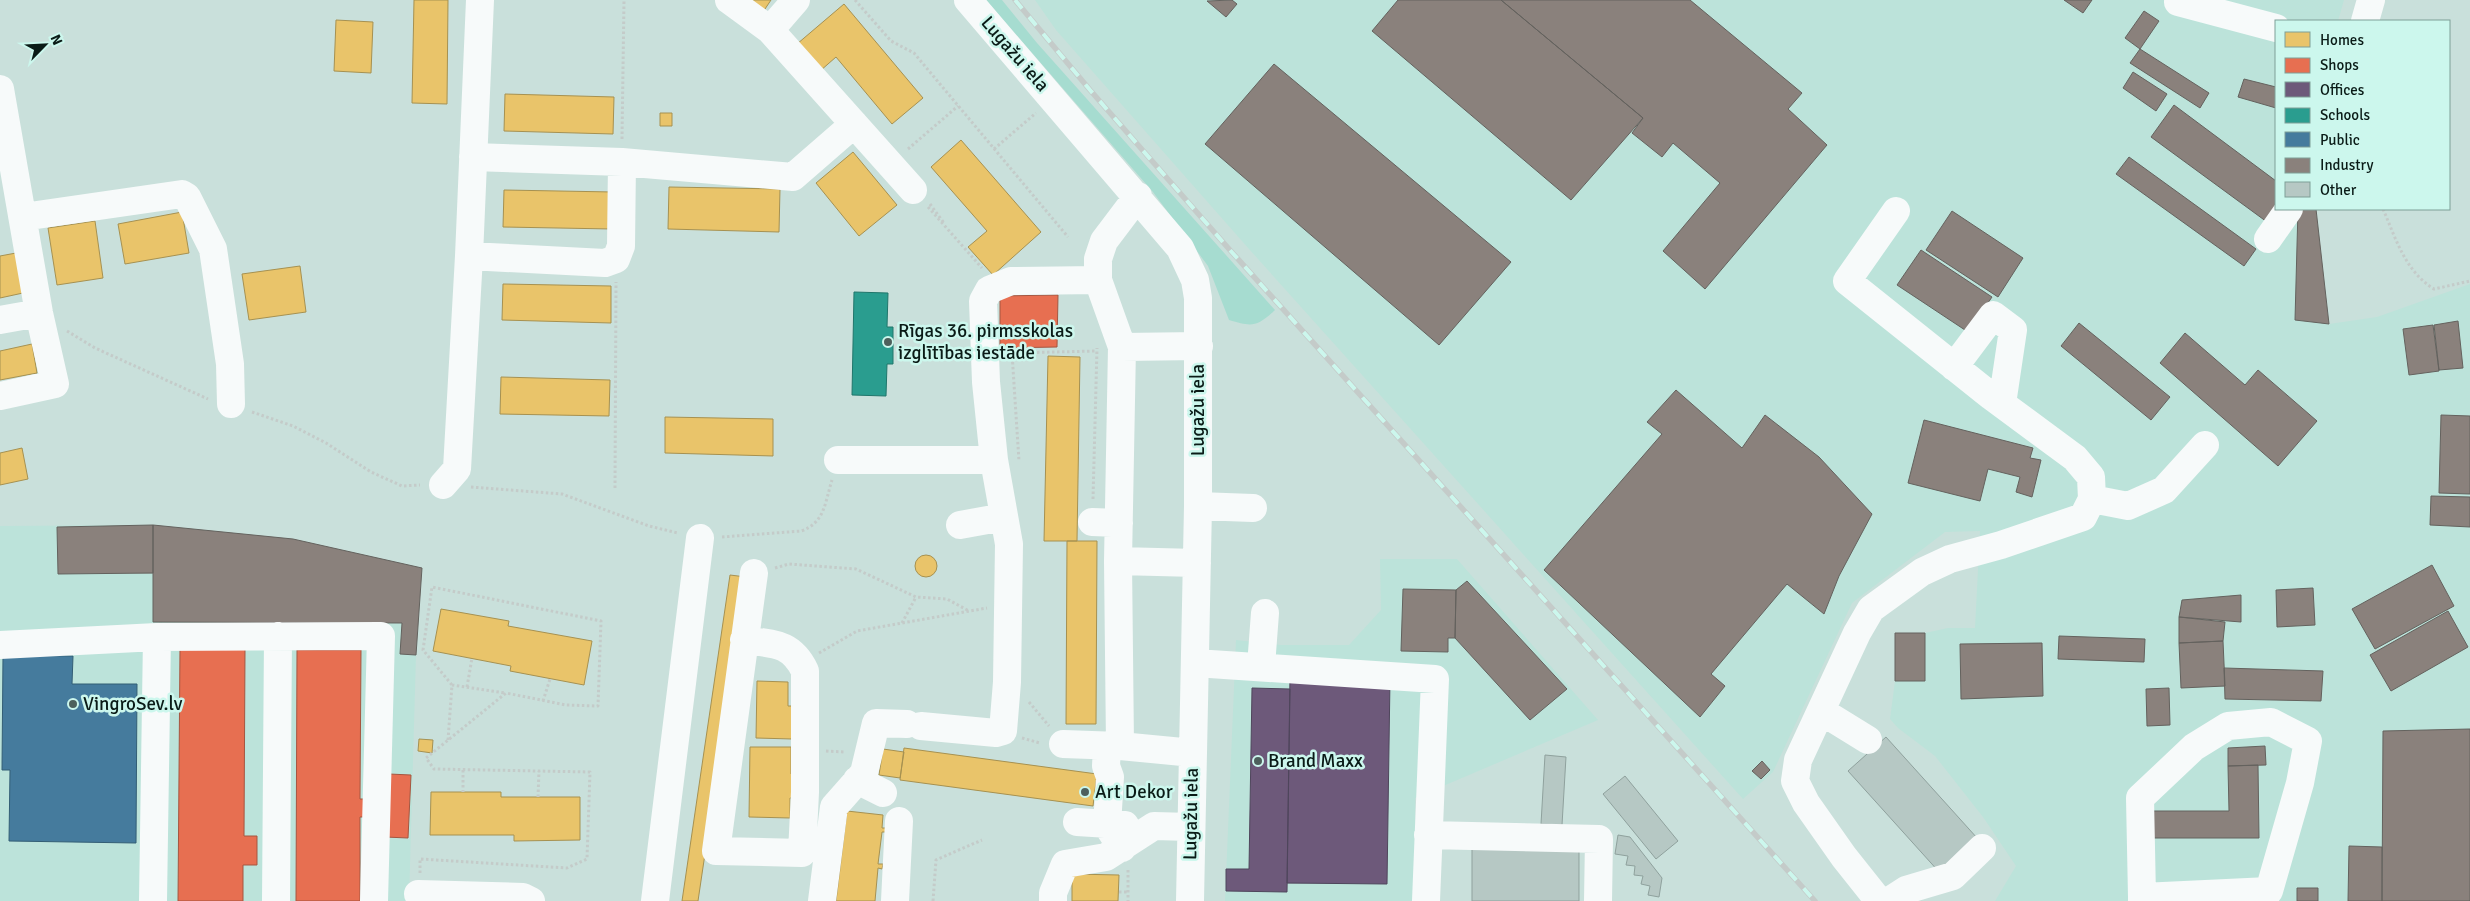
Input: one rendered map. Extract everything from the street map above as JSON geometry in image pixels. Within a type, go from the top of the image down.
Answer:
[{"type":"street","points":[[443,485],[456,469],[469,256],[480,0]]},
{"type":"street","points":[[729,0],[770,30],[920,198]]},
{"type":"street","points":[[770,30],[796,0]]},
{"type":"street","name":"Lugažu iela","points":[[968,0],[1138,196],[1180,248],[1195,280],[1198,298],[1199,346],[1198,506],[1190,901]]},
{"type":"street","points":[[2366,20],[2371,0]]},
{"type":"street","points":[[2178,2],[2275,28]]},
{"type":"street","points":[[0,89],[39,313],[55,384],[0,396]]},
{"type":"street","points":[[474,157],[622,162],[793,177],[854,124]]},
{"type":"street","points":[[469,256],[605,263],[616,259],[621,246],[622,162]]},
{"type":"street","points":[[23,218],[182,194],[187,197],[213,248],[230,364],[231,404]]},
{"type":"street","points":[[1122,848],[1107,825],[1110,777],[1106,766],[1113,746],[1118,561],[1106,522],[1109,349],[1098,280],[1098,259],[1104,241],[1138,196]]},
{"type":"street","points":[[2268,239],[2288,210]]},
{"type":"street","points":[[1879,901],[1838,850],[1806,803],[1794,781],[1798,760],[1857,633],[1870,609],[1922,572],[1950,559],[2083,517],[2092,498],[2091,477],[2075,458],[1954,367],[1847,281],[1896,211]]},
{"type":"street","points":[[822,901],[834,806],[864,773],[876,723],[996,733],[1003,731],[1007,682],[1009,544],[994,460],[986,382],[983,302],[989,290],[1011,281],[1098,280]]},
{"type":"street","points":[[0,320],[39,313]]},
{"type":"street","points":[[1954,367],[1993,315],[2013,330],[2002,404]]},
{"type":"street","points":[[1109,349],[1199,346]]},
{"type":"street","points":[[2092,498],[2128,506],[2164,490],[2205,445]]},
{"type":"street","points":[[838,460],[994,460]]},
{"type":"street","points":[[1198,506],[1253,508]]},
{"type":"street","points":[[960,525],[1004,517]]},
{"type":"street","points":[[655,901],[700,538]]},
{"type":"street","points":[[1118,561],[1197,563]]},
{"type":"street","points":[[744,640],[777,644],[788,649],[799,658],[805,671],[805,792],[802,853],[716,851],[744,640],[754,573]]},
{"type":"street","points":[[1260,666],[1265,613]]},
{"type":"street","points":[[153,901],[157,636]]},
{"type":"street","points":[[0,645],[157,636],[381,636],[374,901]]},
{"type":"street","points":[[276,901],[278,636]]},
{"type":"street","points":[[1195,662],[1434,679],[1426,901]]},
{"type":"street","points":[[1821,712],[1868,740]]},
{"type":"street","points":[[2272,722],[2308,741],[2300,783],[2269,891],[2142,899],[2140,798],[2187,754],[2228,726],[2272,722]]},
{"type":"street","points":[[1051,743],[1193,753]]},
{"type":"street","points":[[857,780],[883,793]]},
{"type":"street","points":[[805,792],[834,806]]},
{"type":"street","points":[[895,901],[899,821]]},
{"type":"street","points":[[1077,822],[1107,825],[1191,827]]},
{"type":"street","points":[[1054,901],[1054,893],[1065,864],[1106,857],[1154,826]]},
{"type":"street","points":[[1428,835],[1599,839],[1598,901]]},
{"type":"street","points":[[1889,901],[1906,890],[1953,876],[1982,848]]},
{"type":"street","points":[[418,894],[523,897],[531,901]]},
{"type":"path","points":[[622,162],[624,0]]},
{"type":"path","points":[[855,0],[892,41],[914,52],[1068,236]]},
{"type":"path","points":[[994,149],[1053,98]]},
{"type":"path","points":[[891,164],[958,106]]},
{"type":"path","points":[[920,198],[990,277],[995,287]]},
{"type":"path","points":[[2384,210],[2400,248],[2419,280],[2434,289],[2470,281]]},
{"type":"path","points":[[614,488],[616,259]]},
{"type":"path","points":[[1012,353],[1109,349]]},
{"type":"path","points":[[443,485],[562,494],[649,526],[700,538],[743,537],[801,531],[812,527],[821,516],[838,460]]},
{"type":"path","points":[[754,573],[788,564],[856,569],[916,597],[947,599],[969,611]]},
{"type":"path","points":[[432,587],[601,621],[598,706],[566,705],[452,685],[423,650],[432,587]]},
{"type":"path","points":[[902,623],[916,597]]},
{"type":"path","points":[[805,671],[815,655],[857,630],[981,610],[1008,600]]},
{"type":"path","points":[[467,687],[472,658]]},
{"type":"path","points":[[543,701],[550,679]]},
{"type":"path","points":[[448,740],[452,685]]},
{"type":"path","points":[[418,894],[420,859],[567,868],[587,859],[590,772],[434,769],[426,758],[506,693]]},
{"type":"path","points":[[1033,742],[1051,743]]},
{"type":"path","points":[[804,751],[868,753]]},
{"type":"path","points":[[463,770],[463,792]]},
{"type":"path","points":[[538,797],[539,771]]},
{"type":"path","points":[[933,901],[936,860],[982,840]]},
{"type":"path","points":[[1122,848],[1128,866],[1128,901]]},
{"type":"path","points":[[1119,892],[1128,892]]},
{"type":"shaded area","points":[[986,0],[1002,0],[1037,43],[1275,310],[1263,320],[1254,324],[1243,324],[1229,320],[1208,266],[1153,192]]},
{"type":"shaded area","points":[[1035,0],[2344,0],[2338,20],[2275,20],[2275,210],[2316,210],[2329,324],[2377,317],[2470,284],[2470,901],[1995,901],[2016,866],[1983,817],[1935,756],[1898,728],[1890,719],[1895,681],[1895,633],[1925,633],[1948,628],[1975,628],[1980,531],[1945,532],[1852,603],[1773,772],[1743,799],[1249,249],[1056,30]]},
{"type":"shaded area","points":[[153,525],[293,539],[422,568],[416,655],[409,901],[0,901],[0,526]]},
{"type":"shaded area","points":[[1380,559],[1457,559],[1598,720],[1415,798],[1416,901],[1225,901],[1236,640],[1281,645],[1349,645],[1381,610]]},
{"type":"building: Homes","points":[[414,0],[448,0],[447,104],[412,103]]},
{"type":"building: Homes","points":[[738,0],[771,0],[761,15]]},
{"type":"building: Homes","points":[[844,4],[923,98],[892,124],[836,57],[820,71],[797,44]]},
{"type":"building: Homes","points":[[336,20],[373,22],[371,73],[334,71]]},
{"type":"building: Homes","points":[[505,94],[614,97],[613,134],[504,131]]},
{"type":"building: Homes","points":[[660,113],[672,113],[672,126],[660,126]]},
{"type":"building: Homes","points":[[961,140],[1041,232],[993,275],[968,247],[987,231],[931,167]]},
{"type":"building: Homes","points":[[853,152],[897,205],[859,236],[816,183]]},
{"type":"building: Homes","points":[[669,187],[780,189],[779,232],[668,229]]},
{"type":"building: Homes","points":[[504,190],[613,192],[612,229],[503,227]]},
{"type":"building: Homes","points":[[182,212],[189,253],[125,264],[118,224]]},
{"type":"building: Homes","points":[[95,221],[103,278],[57,285],[48,228]]},
{"type":"building: Homes","points":[[16,253],[23,293],[0,298],[0,256]]},
{"type":"building: Homes","points":[[300,266],[306,312],[249,320],[242,274]]},
{"type":"building: Homes","points":[[503,284],[611,286],[611,323],[502,320]]},
{"type":"building: Homes","points":[[32,344],[37,373],[0,380],[0,351]]},
{"type":"building: Homes","points":[[1048,356],[1080,357],[1077,541],[1044,541]]},
{"type":"building: Homes","points":[[501,377],[610,380],[609,416],[500,414]]},
{"type":"building: Homes","points":[[665,417],[773,419],[773,456],[665,453]]},
{"type":"building: Homes","points":[[22,448],[28,479],[0,485],[0,453]]},
{"type":"building: Homes","points":[[1067,541],[1097,541],[1096,724],[1066,724]]},
{"type":"building: Homes","points":[[926,555],[934,558],[937,566],[934,574],[926,577],[918,574],[915,566],[918,558]]},
{"type":"building: Homes","points":[[730,575],[746,577],[698,901],[682,901]]},
{"type":"building: Homes","points":[[441,609],[509,621],[508,626],[592,641],[584,685],[510,671],[511,666],[433,651]]},
{"type":"building: Homes","points":[[757,681],[788,682],[788,706],[793,706],[792,739],[756,738]]},
{"type":"building: Homes","points":[[419,739],[433,740],[432,753],[418,751]]},
{"type":"building: Homes","points":[[750,747],[791,747],[791,774],[795,774],[795,798],[790,798],[790,818],[749,817]]},
{"type":"building: Homes","points":[[904,748],[1097,774],[1093,806],[900,780]]},
{"type":"building: Homes","points":[[883,749],[904,752],[900,778],[879,775]]},
{"type":"building: Homes","points":[[431,792],[501,792],[501,797],[580,797],[580,840],[514,841],[514,835],[430,835]]},
{"type":"building: Homes","points":[[847,811],[883,815],[882,828],[886,828],[886,832],[882,832],[878,864],[883,864],[882,869],[878,868],[875,901],[836,901]]},
{"type":"building: Homes","points":[[1072,874],[1119,875],[1118,901],[1072,901]]},
{"type":"building: Shops","points":[[1058,295],[1057,347],[1000,348],[1000,296]]},
{"type":"building: Shops","points":[[180,648],[245,649],[244,836],[257,836],[257,865],[243,865],[243,901],[178,901]]},
{"type":"building: Shops","points":[[297,650],[361,650],[360,799],[366,799],[366,817],[360,817],[360,901],[296,901]]},
{"type":"building: Shops","points":[[389,774],[411,775],[408,838],[385,837]]},
{"type":"building: Offices","points":[[1290,676],[1390,678],[1387,884],[1287,883]]},
{"type":"building: Offices","points":[[1252,688],[1290,689],[1287,892],[1226,891],[1226,869],[1249,869]]},
{"type":"building: Schools","points":[[854,292],[888,293],[887,327],[893,327],[893,364],[887,364],[886,396],[852,395]]},
{"type":"building: Public","points":[[3,655],[73,656],[72,684],[137,684],[136,843],[9,841],[10,770],[2,770]]},
{"type":"building: Industry","points":[[1232,0],[1237,4],[1226,17],[1207,1]]},
{"type":"building: Industry","points":[[1398,0],[1501,0],[1643,118],[1571,200],[1372,31]]},
{"type":"building: Industry","points":[[1501,0],[1690,0],[1802,93],[1788,109],[1827,145],[1705,289],[1663,251],[1720,183],[1673,143],[1662,157],[1632,133],[1643,118]]},
{"type":"building: Industry","points":[[2064,0],[2092,0],[2083,13]]},
{"type":"building: Industry","points":[[2144,11],[2159,21],[2140,49],[2125,38]]},
{"type":"building: Industry","points":[[2140,49],[2209,93],[2200,108],[2130,63]]},
{"type":"building: Industry","points":[[1274,64],[1511,262],[1439,345],[1205,144]]},
{"type":"building: Industry","points":[[2133,72],[2167,94],[2156,111],[2123,88]]},
{"type":"building: Industry","points":[[2244,79],[2275,87],[2275,108],[2238,97]]},
{"type":"building: Industry","points":[[2174,105],[2275,180],[2275,210],[2267,222],[2151,137]]},
{"type":"building: Industry","points":[[2129,157],[2256,249],[2244,266],[2116,174]]},
{"type":"building: Industry","points":[[2298,210],[2316,210],[2329,324],[2295,320]]},
{"type":"building: Industry","points":[[1952,211],[2023,258],[1998,297],[1926,250]]},
{"type":"building: Industry","points":[[1921,250],[1992,297],[1968,332],[1897,285]]},
{"type":"building: Industry","points":[[2458,321],[2463,368],[2439,370],[2434,325]]},
{"type":"building: Industry","points":[[2079,323],[2170,397],[2151,420],[2061,346]]},
{"type":"building: Industry","points":[[2433,325],[2439,371],[2409,375],[2403,329]]},
{"type":"building: Industry","points":[[2185,333],[2245,385],[2258,370],[2317,421],[2278,466],[2160,363]]},
{"type":"building: Industry","points":[[1676,390],[1742,448],[1765,415],[1819,457],[1872,514],[1839,576],[1824,614],[1787,584],[1711,674],[1725,686],[1700,717],[1544,570],[1662,434],[1647,422]]},
{"type":"building: Industry","points":[[2441,415],[2470,416],[2470,494],[2439,493]]},
{"type":"building: Industry","points":[[1924,420],[2033,448],[2030,458],[2041,460],[2032,497],[2016,492],[2020,477],[1988,469],[1980,501],[1908,483]]},
{"type":"building: Industry","points":[[2431,496],[2470,497],[2470,527],[2430,525]]},
{"type":"building: Industry","points":[[153,525],[153,573],[58,574],[57,527]]},
{"type":"building: Industry","points":[[153,525],[293,539],[422,568],[416,655],[400,654],[402,623],[153,622]]},
{"type":"building: Industry","points":[[2432,565],[2454,606],[2375,649],[2352,609]]},
{"type":"building: Industry","points":[[1467,581],[1567,689],[1530,720],[1455,638],[1456,590]]},
{"type":"building: Industry","points":[[2313,588],[2315,625],[2277,627],[2276,590]]},
{"type":"building: Industry","points":[[1403,589],[1456,590],[1455,638],[1448,638],[1448,652],[1401,651]]},
{"type":"building: Industry","points":[[2241,595],[2241,622],[2179,617],[2182,600]]},
{"type":"building: Industry","points":[[2448,611],[2468,647],[2391,691],[2370,655]]},
{"type":"building: Industry","points":[[2179,617],[2225,622],[2223,641],[2179,643]]},
{"type":"building: Industry","points":[[1895,633],[1925,633],[1925,681],[1895,681]]},
{"type":"building: Industry","points":[[2059,636],[2145,639],[2144,662],[2058,659]]},
{"type":"building: Industry","points":[[2223,641],[2225,686],[2181,688],[2179,643]]},
{"type":"building: Industry","points":[[2042,643],[2043,696],[1961,699],[1960,644]]},
{"type":"building: Industry","points":[[2224,668],[2323,671],[2321,701],[2225,699]]},
{"type":"building: Industry","points":[[2169,688],[2170,725],[2147,726],[2146,689]]},
{"type":"building: Industry","points":[[2470,729],[2470,901],[2382,901],[2383,731]]},
{"type":"building: Industry","points":[[2265,746],[2266,765],[2228,766],[2228,748]]},
{"type":"building: Industry","points":[[1762,761],[1770,770],[1761,779],[1752,771]]},
{"type":"building: Industry","points":[[2258,765],[2259,838],[2148,838],[2148,811],[2229,811],[2228,766]]},
{"type":"building: Industry","points":[[2349,846],[2382,847],[2382,901],[2348,901]]},
{"type":"building: Industry","points":[[2297,888],[2318,888],[2318,901],[2297,901]]},
{"type":"building: Other","points":[[1886,737],[1978,839],[1940,873],[1848,771]]},
{"type":"building: Other","points":[[1545,755],[1566,757],[1562,825],[1541,824]]},
{"type":"building: Other","points":[[1625,776],[1678,841],[1656,859],[1603,794]]},
{"type":"building: Other","points":[[1618,835],[1630,837],[1662,878],[1659,897],[1648,895],[1650,886],[1641,884],[1643,876],[1634,875],[1635,866],[1626,865],[1628,856],[1615,854]]},
{"type":"building: Other","points":[[1472,849],[1579,850],[1579,901],[1472,901]]},
{"type":"railway","points":[[1015,0],[1090,90],[1229,249],[1815,901]]},
{"type":"place","name":"Rīgas 36. pirmsskolas izglītības iestāde","points":[[888,342]]},
{"type":"place","name":"VingroSev.lv","points":[[73,704]]},
{"type":"place","name":"Brand Maxx","points":[[1258,761]]},
{"type":"place","name":"Art Dekor","points":[[1085,792]]}]
